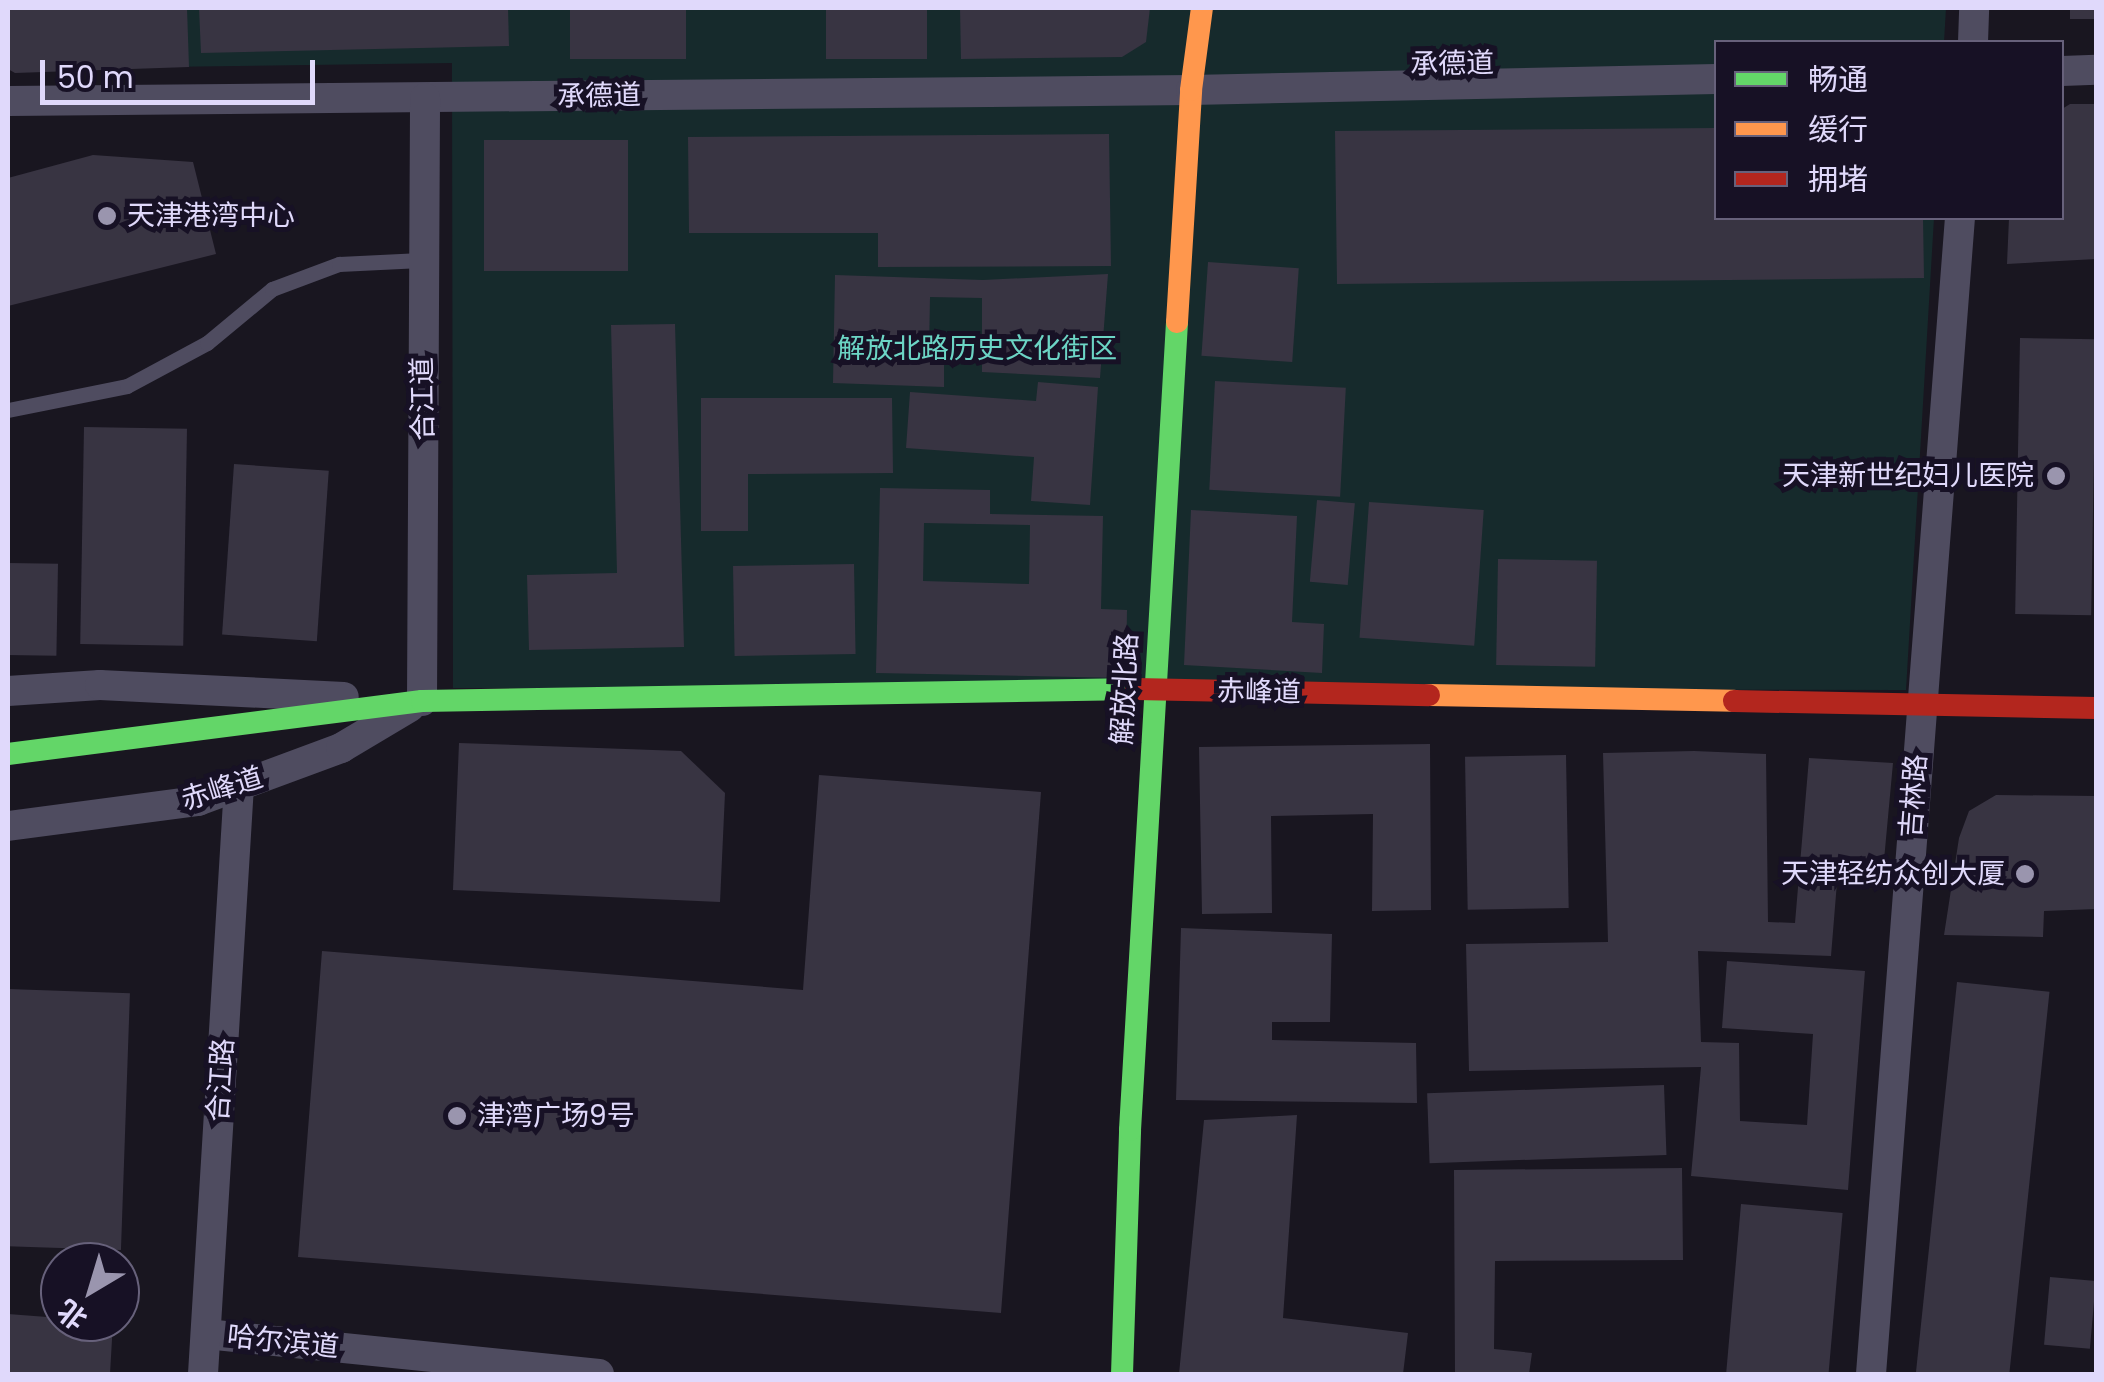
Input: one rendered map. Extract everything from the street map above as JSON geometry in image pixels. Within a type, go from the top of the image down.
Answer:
[{"type":"main road","name":"解放北路","points":[[1122,1374],[1130,1130],[1190,90],[1202,8]]},
{"type":"main road","name":"赤峰道","points":[[422,701],[1155,689],[2096,708]]},
{"type":"main road","points":[[8,754],[422,701]]},
{"type":"street","points":[[1972,40],[1974,8]]},
{"type":"street","points":[[2064,50],[2096,50]]},
{"type":"street","name":"承德道","points":[[1190,90],[1256,68],[1714,58]]},
{"type":"street","points":[[2064,71],[2096,70]]},
{"type":"street","name":"承德道","points":[[8,101],[1190,90],[1714,78]]},
{"type":"street","name":"合江道","points":[[422,701],[426,98]]},
{"type":"street","name":"吉林路","points":[[1871,1374],[1960,220]]},
{"type":"street","name":"赤峰道","points":[[8,691],[100,685],[422,701]]},
{"type":"street","name":"赤峰道","points":[[8,826],[198,802],[240,774],[422,701]]},
{"type":"street","name":"合江路","points":[[203,1374],[240,774]]},
{"type":"street","name":"哈尔滨道","points":[[206,1334],[598,1374]]},
{"type":"lane","points":[[8,410],[127,386],[207,344],[272,289],[338,264],[422,260]]},
{"type":"green space","name":"解放北路历史文化街区","points":[[8,8],[1946,8],[1944,40],[1714,40],[1714,220],[1934,220],[1906,690],[453,688],[452,63],[8,69]]},
{"type":"building","points":[[8,8],[187,8],[189,67],[15,73],[8,69]]},
{"type":"building","points":[[199,8],[508,8],[509,46],[201,53]]},
{"type":"building","points":[[570,8],[686,8],[686,59],[570,59]]},
{"type":"building","points":[[826,8],[927,8],[927,59],[826,59]]},
{"type":"building","points":[[960,8],[1150,8],[1146,42],[1122,57],[961,59]]},
{"type":"building","points":[[2070,8],[2096,8],[2096,19],[2070,19]]},
{"type":"building","points":[[2070,104],[2096,104],[2096,259],[2007,264],[2009,220],[2064,220],[2064,108]]},
{"type":"building","points":[[1714,128],[1714,220],[1923,220],[1924,278],[1337,284],[1335,131]]},
{"type":"building","points":[[1109,134],[1111,266],[878,267],[878,233],[689,233],[688,137]]},
{"type":"building","points":[[484,140],[628,140],[628,271],[484,271]]},
{"type":"building","name":"天津港湾中心","points":[[93,155],[193,162],[216,254],[8,306],[8,178]]},
{"type":"building","points":[[1208,262],[1299,268],[1292,362],[1201,356]]},
{"type":"building","points":[[1108,274],[1100,378],[982,372],[982,298],[930,297],[929,352],[944,358],[944,387],[833,383],[835,275],[983,280]]},
{"type":"building","points":[[675,324],[684,647],[529,650],[527,575],[617,573],[611,325]]},
{"type":"building","name":"天津新世纪妇儿医院","points":[[2020,338],[2096,339],[2091,615],[2015,614]]},
{"type":"building","points":[[1215,381],[1346,388],[1340,497],[1209,490]]},
{"type":"building","points":[[1038,382],[1098,387],[1090,505],[1031,501],[1034,457],[906,448],[910,392],[1036,401]]},
{"type":"building","points":[[701,398],[892,398],[893,473],[748,474],[748,531],[701,531]]},
{"type":"building","points":[[84,427],[187,429],[183,646],[80,644]]},
{"type":"building","points":[[234,464],[329,471],[317,641],[222,635]]},
{"type":"building","points":[[880,488],[990,490],[990,514],[1103,516],[1101,609],[1127,610],[1126,678],[876,673]],"holes":[[[924,523],[1030,525],[1029,584],[923,581]]]},
{"type":"building","points":[[1317,500],[1355,503],[1348,585],[1310,582]]},
{"type":"building","points":[[1369,502],[1484,510],[1474,646],[1360,638]]},
{"type":"building","points":[[1191,510],[1297,516],[1292,622],[1324,624],[1322,673],[1184,665]]},
{"type":"building","points":[[1498,559],[1597,561],[1595,667],[1496,665]]},
{"type":"building","points":[[8,563],[58,564],[56,656],[8,655]]},
{"type":"building","points":[[854,564],[856,654],[735,656],[733,566]]},
{"type":"building","points":[[459,743],[681,751],[725,793],[720,902],[453,890]]},
{"type":"building","points":[[1430,744],[1431,910],[1372,911],[1373,814],[1271,816],[1272,913],[1202,914],[1199,747]]},
{"type":"building","points":[[1603,753],[1766,754],[1768,922],[1795,923],[1809,758],[1893,763],[1883,871],[1838,870],[1831,956],[1698,951],[1701,1042],[1739,1043],[1740,1121],[1807,1125],[1813,1034],[1722,1028],[1727,961],[1865,971],[1848,1190],[1691,1176],[1701,1067],[1469,1071],[1466,944],[1608,942]]},
{"type":"building","points":[[1566,755],[1569,908],[1468,910],[1465,757]]},
{"type":"building","points":[[819,775],[1041,792],[1001,1313],[298,1257],[322,951],[803,990]]},
{"type":"building","name":"天津轻纺众创大厦","points":[[1996,795],[2096,796],[2096,909],[2044,911],[2043,937],[1944,935],[1959,838],[1969,811]]},
{"type":"building","points":[[1181,928],[1332,934],[1330,1022],[1272,1022],[1272,1040],[1416,1043],[1417,1103],[1176,1100]]},
{"type":"building","points":[[1957,982],[2049,992],[2009,1374],[1916,1374]]},
{"type":"building","points":[[8,989],[130,993],[121,1242],[8,1246]]},
{"type":"building","points":[[1664,1085],[1666,1155],[1430,1163],[1427,1093]]},
{"type":"building","points":[[1297,1115],[1283,1318],[1408,1333],[1403,1374],[1179,1374],[1204,1120]]},
{"type":"building","points":[[1682,1168],[1683,1260],[1495,1261],[1494,1349],[1532,1353],[1529,1374],[1455,1374],[1454,1170]]},
{"type":"building","points":[[1741,1204],[1843,1213],[1829,1374],[1726,1374]]},
{"type":"building","points":[[2050,1277],[2096,1281],[2090,1349],[2044,1345]]},
{"type":"building","points":[[8,1314],[40,1316],[40,1342],[112,1342],[110,1374],[8,1374]]},
{"type":"traffic: fast","points":[[1122,1374],[1130,1130],[1177,322]]},
{"type":"traffic: fast","points":[[8,754],[422,701],[1136,689]]},
{"type":"traffic: slow","points":[[1177,322],[1191,90],[1202,8]]},
{"type":"traffic: slow","points":[[1429,695],[1734,701]]},
{"type":"traffic: jam","points":[[1136,689],[1429,695]]},
{"type":"traffic: jam","points":[[1734,701],[2096,708]]},
{"type":"place","name":"天津港湾中心","points":[[107,216]]},
{"type":"place","name":"天津新世纪妇儿医院","points":[[2056,476]]},
{"type":"place","name":"天津轻纺众创大厦","points":[[2025,874]]},
{"type":"place","name":"津湾广场9号","points":[[457,1116]]}]
